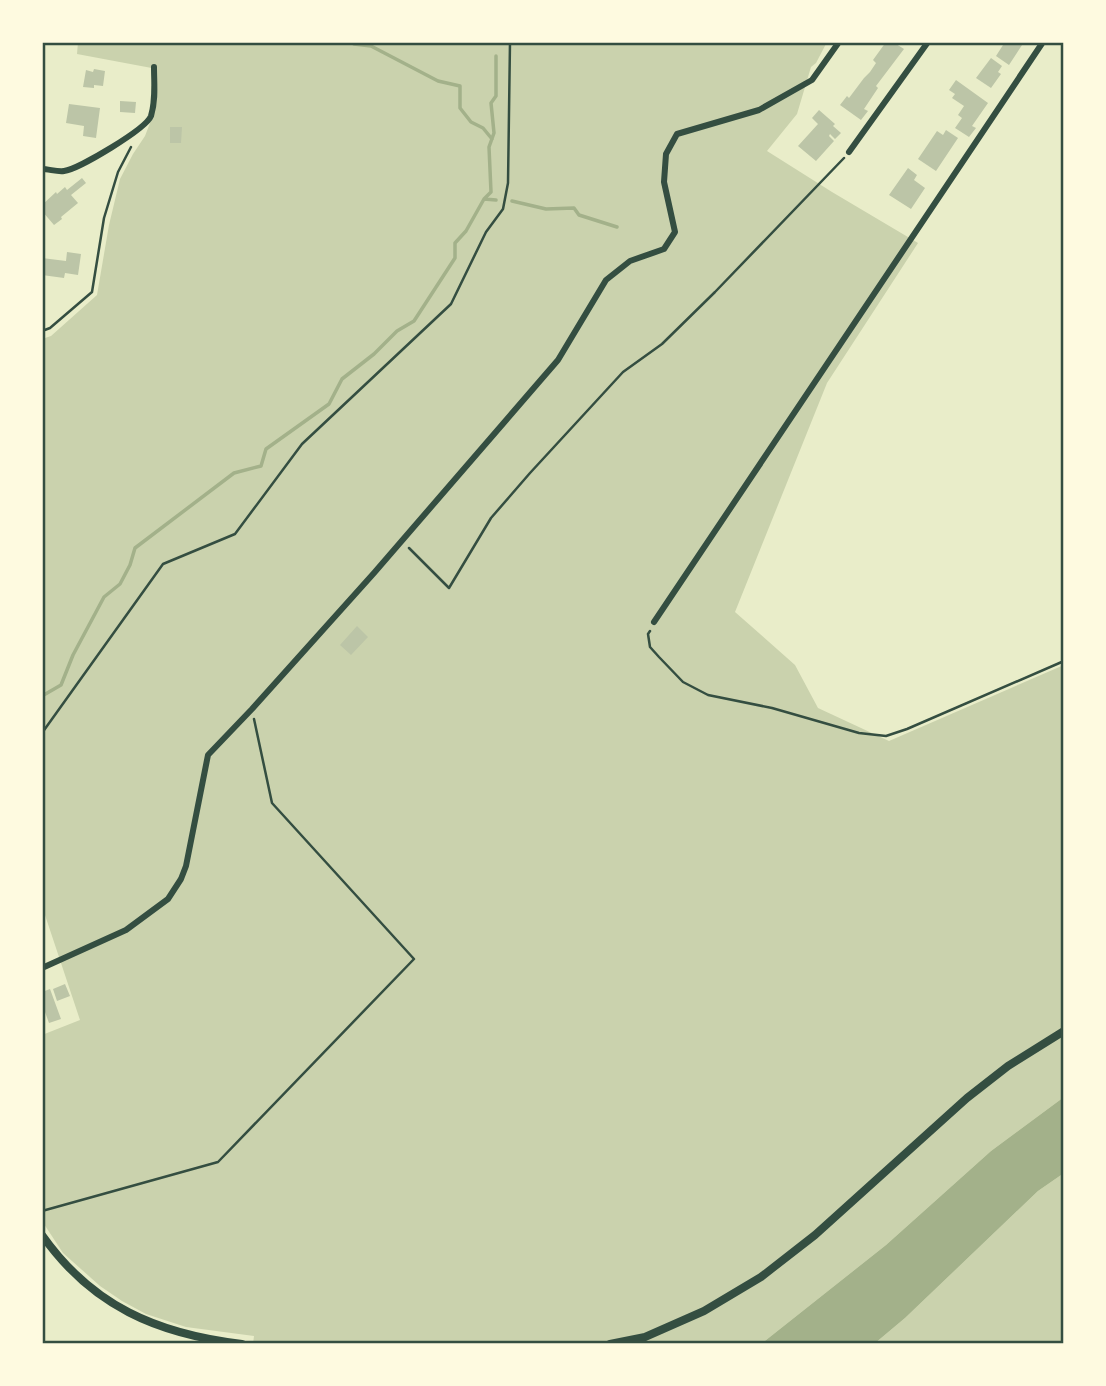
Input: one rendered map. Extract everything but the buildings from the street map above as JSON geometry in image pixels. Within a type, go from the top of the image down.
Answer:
[{"type":"street","points":[[42,968],[126,930],[167,898],[181,879],[186,866],[208,755],[402,540],[558,360],[606,280],[631,261],[664,249],[675,232],[664,183],[666,154],[677,134],[759,110],[812,80],[839,42]]},
{"type":"street","points":[[849,152],[928,42]]},
{"type":"street","points":[[654,622],[1043,42]]},
{"type":"street","points":[[42,169],[64,171],[134,134],[150,118],[155,97],[154,66]]},
{"type":"street","points":[[610,1344],[645,1336],[704,1311],[761,1277],[815,1235],[967,1098],[1008,1066],[1064,1031]]},
{"type":"street","points":[[42,1235],[56,1255],[91,1288],[119,1307],[158,1325],[200,1338],[242,1344]]},
{"type":"path","points":[[42,733],[163,564],[235,534],[302,444],[451,304],[486,232],[503,209],[508,183],[510,42]]},
{"type":"path","points":[[42,331],[50,328],[92,292],[103,219],[118,172],[132,146],[134,134]]},
{"type":"path","points":[[402,540],[449,588],[491,519],[530,473],[623,372],[662,344],[849,152]]},
{"type":"path","points":[[654,622],[649,634],[650,646],[683,682],[708,695],[772,708],[859,733],[886,736],[1064,661]]},
{"type":"path","points":[[42,1211],[218,1162],[414,959],[272,803],[252,709]]},
{"type":"shaded area","points":[[78,42],[827,42],[811,67],[797,114],[767,151],[918,243],[827,383],[735,612],[795,665],[818,708],[889,741],[1064,665],[1064,1097],[991,1151],[886,1245],[761,1344],[253,1344],[254,1336],[186,1327],[146,1314],[122,1301],[100,1286],[63,1253],[42,1221],[42,1035],[80,1020],[42,906],[42,339],[51,336],[97,295],[120,179],[150,123],[157,69],[77,54]]},
{"type":"shaded area","points":[[1064,1097],[1064,1173],[1038,1191],[905,1318],[874,1344],[761,1344],[886,1245],[991,1151]]},
{"type":"shaded area","points":[[1064,1173],[1064,1344],[874,1344],[905,1318],[1038,1191]]},
{"type":"waterway","points":[[354,42],[371,46],[438,81],[460,86],[460,108],[471,122],[483,128],[492,139]]},
{"type":"waterway","points":[[42,696],[61,685],[73,655],[104,597],[120,584],[135,548],[234,473],[261,466],[266,449],[329,404],[342,379],[374,354],[397,331],[414,321],[455,258],[455,243],[491,192],[489,147],[494,133],[491,103],[496,96],[496,56]]},
{"type":"waterway","points":[[484,199],[496,200]]},
{"type":"waterway","points":[[512,201],[546,209],[574,208],[579,215],[617,227]]}]
